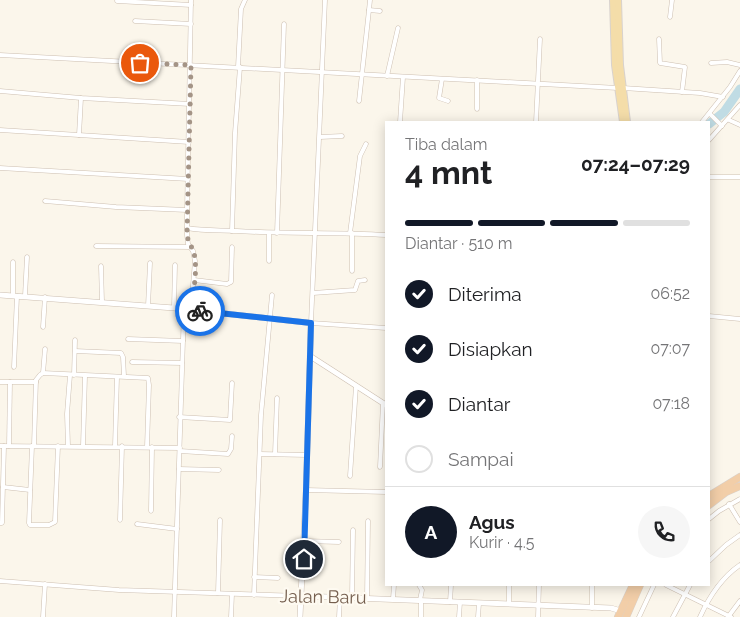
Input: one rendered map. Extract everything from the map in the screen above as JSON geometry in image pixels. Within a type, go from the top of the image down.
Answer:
[{"type":"highway","points":[[710,495],[740,477]]},
{"type":"highway","points":[[710,504],[726,492],[740,486]]},
{"type":"highway","points":[[620,613],[633,586]]},
{"type":"highway","points":[[620,613],[639,586]]},
{"type":"main road","points":[[613,0],[623,121]]},
{"type":"main road","points":[[616,42],[618,0]]},
{"type":"main road","points":[[620,88],[628,121]]},
{"type":"main road","points":[[710,492],[720,488]]},
{"type":"street","points":[[232,231],[241,10],[245,0]]},
{"type":"street","points":[[300,617],[325,0]]},
{"type":"street","points":[[359,101],[370,0]]},
{"type":"street","points":[[670,17],[672,0]]},
{"type":"street","points":[[117,1],[191,2],[191,65],[186,210],[187,235],[194,255],[191,310]]},
{"type":"street","points":[[369,10],[380,11]]},
{"type":"street","points":[[135,21],[191,24]]},
{"type":"street","points":[[277,233],[284,24]]},
{"type":"street","points":[[387,76],[398,28]]},
{"type":"street","points":[[536,121],[540,39]]},
{"type":"street","points":[[659,39],[660,63],[685,67],[682,92]]},
{"type":"street","points":[[0,55],[620,88],[700,93],[722,97]]},
{"type":"street","points":[[712,63],[727,62],[740,65]]},
{"type":"street","points":[[703,121],[711,115],[740,71]]},
{"type":"street","points":[[400,121],[403,77]]},
{"type":"street","points":[[442,79],[439,98],[448,101]]},
{"type":"street","points":[[477,80],[477,109]]},
{"type":"street","points":[[0,91],[190,104]]},
{"type":"street","points":[[79,135],[81,98]]},
{"type":"street","points":[[710,139],[721,125],[729,120],[740,105]]},
{"type":"street","points":[[711,115],[721,125]]},
{"type":"street","points":[[729,120],[740,125]]},
{"type":"street","points":[[0,130],[189,142]]},
{"type":"street","points":[[320,137],[342,136]]},
{"type":"street","points":[[352,272],[351,233],[360,156],[366,144]]},
{"type":"street","points":[[0,168],[188,179]]},
{"type":"street","points":[[710,177],[739,177],[740,184]]},
{"type":"street","points":[[45,200],[116,207],[186,210]]},
{"type":"street","points":[[187,228],[269,233],[385,235]]},
{"type":"street","points":[[269,233],[269,261]]},
{"type":"street","points":[[96,246],[191,247]]},
{"type":"street","points":[[194,280],[227,284],[231,282],[232,247]]},
{"type":"street","points":[[25,296],[27,257]]},
{"type":"street","points":[[13,262],[15,296],[14,367]]},
{"type":"street","points":[[148,306],[150,262]]},
{"type":"street","points":[[174,308],[175,265]]},
{"type":"street","points":[[101,266],[102,302]]},
{"type":"street","points":[[313,293],[355,290],[358,281],[365,280]]},
{"type":"street","points":[[0,295],[174,308],[311,323],[385,328]]},
{"type":"street","points":[[254,595],[263,385],[272,295]]},
{"type":"street","points":[[43,327],[45,298]]},
{"type":"street","points":[[174,617],[184,309]]},
{"type":"street","points":[[710,316],[740,319]]},
{"type":"street","points":[[128,339],[183,341]]},
{"type":"street","points":[[68,446],[67,414],[75,340]]},
{"type":"street","points":[[44,373],[45,349]]},
{"type":"street","points":[[75,351],[121,353],[124,376]]},
{"type":"street","points":[[310,356],[385,404],[380,467]]},
{"type":"street","points":[[132,362],[182,363]]},
{"type":"street","points":[[58,446],[55,522],[49,525],[30,525],[36,382],[38,377],[44,373],[117,377],[144,376],[149,380],[147,447]]},
{"type":"street","points":[[83,446],[85,376]]},
{"type":"street","points":[[114,446],[117,377]]},
{"type":"street","points":[[0,382],[36,382]]},
{"type":"street","points":[[1,523],[4,446],[10,382]]},
{"type":"street","points":[[180,417],[230,420],[232,383]]},
{"type":"street","points":[[350,476],[356,386]]},
{"type":"street","points":[[276,454],[277,398]]},
{"type":"street","points":[[4,446],[122,446],[228,454],[231,449],[232,436]]},
{"type":"street","points":[[120,520],[122,446]]},
{"type":"street","points":[[150,511],[152,448]]},
{"type":"street","points":[[260,454],[307,455]]},
{"type":"street","points":[[179,469],[220,470]]},
{"type":"street","points":[[2,487],[30,490]]},
{"type":"street","points":[[306,490],[385,492]]},
{"type":"street","points":[[710,518],[730,504],[740,500]]},
{"type":"street","points":[[730,504],[740,522]]},
{"type":"street","points":[[218,593],[220,520]]},
{"type":"street","points":[[367,598],[368,521]]},
{"type":"street","points":[[137,524],[177,530]]},
{"type":"street","points":[[352,598],[353,530]]},
{"type":"street","points":[[710,560],[726,544],[740,535]]},
{"type":"street","points":[[304,541],[339,542]]},
{"type":"street","points":[[700,617],[714,592],[740,565]]},
{"type":"street","points":[[254,577],[278,578]]},
{"type":"street","name":"Jalan Baru","points":[[0,581],[100,589],[538,605],[592,608],[620,613]]},
{"type":"street","points":[[43,617],[45,584]]},
{"type":"street","points":[[394,586],[394,599]]},
{"type":"street","points":[[420,586],[422,590],[421,617]]},
{"type":"street","points":[[450,602],[451,586]]},
{"type":"street","points":[[509,586],[509,604]]},
{"type":"street","points":[[538,617],[539,586]]},
{"type":"street","points":[[592,586],[592,608]]},
{"type":"street","points":[[639,617],[654,586]]},
{"type":"street","points":[[668,586],[729,617],[740,601]]},
{"type":"street","points":[[673,617],[689,586]]},
{"type":"street","points":[[230,617],[232,594]]},
{"type":"street","points":[[339,617],[340,597]]},
{"type":"street","points":[[460,602],[460,617]]},
{"type":"street","points":[[478,617],[479,603]]},
{"type":"waterway","points":[[710,123],[724,112],[740,89]]},
{"type":"way so far","points":[[140,63],[191,65],[188,197],[186,210],[188,244],[193,251],[195,261],[191,310],[200,311]]},
{"type":"route","points":[[200,311],[311,323],[304,559]]}]
